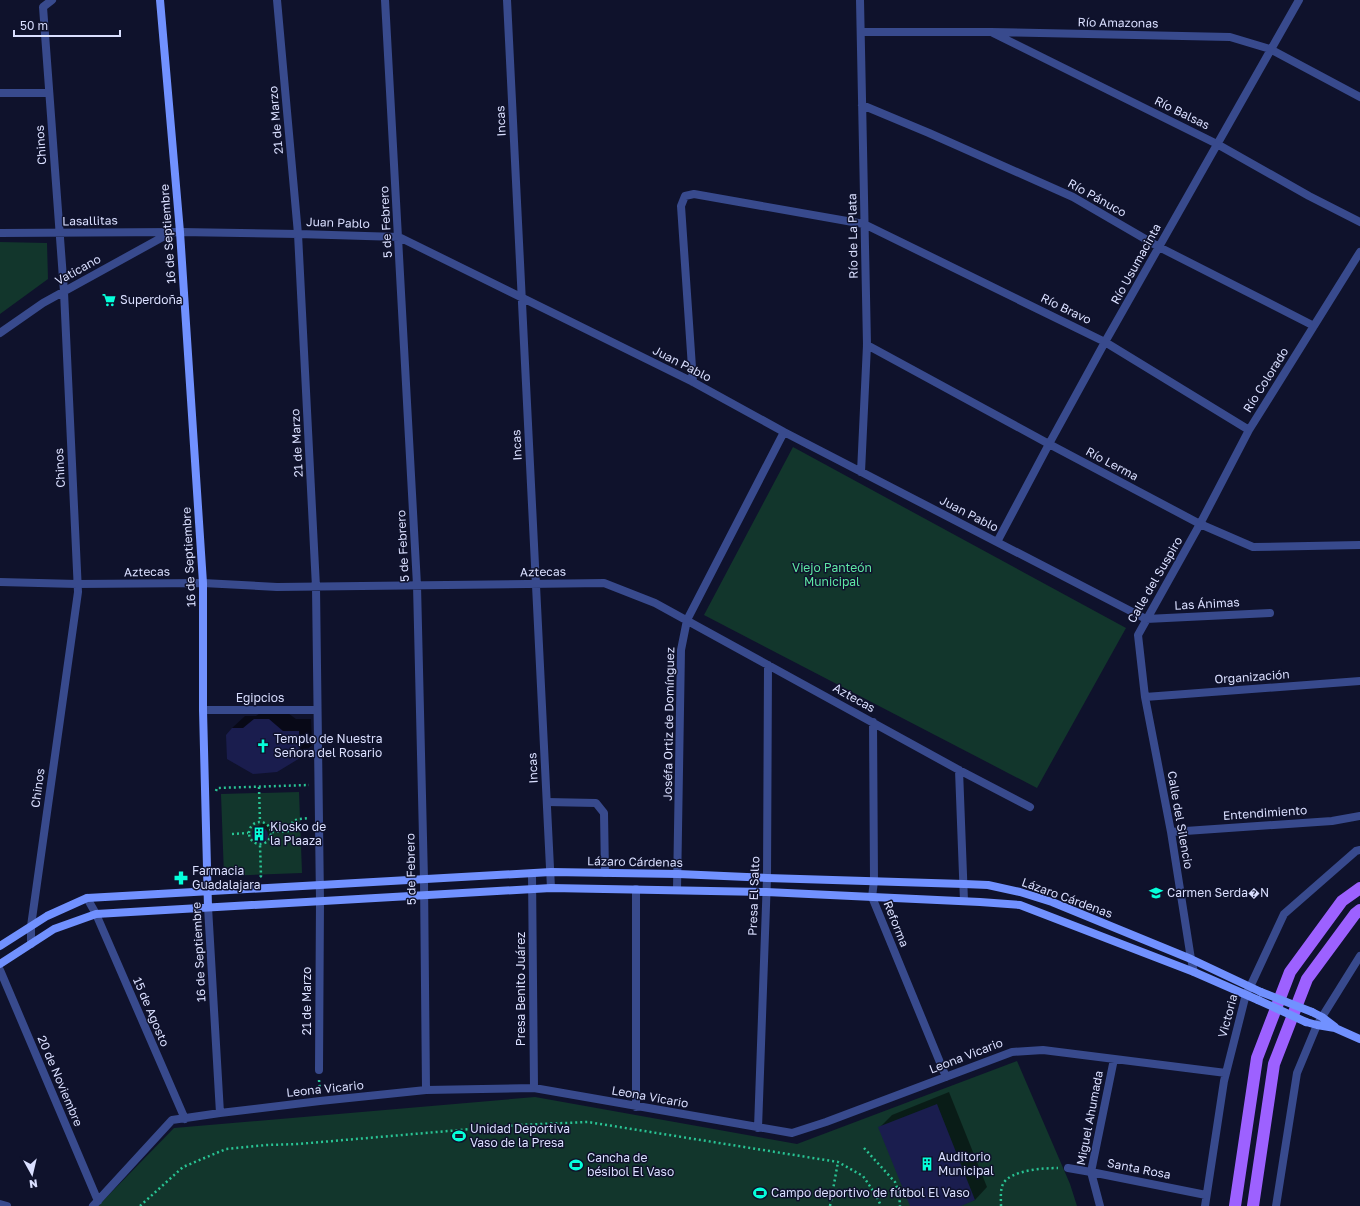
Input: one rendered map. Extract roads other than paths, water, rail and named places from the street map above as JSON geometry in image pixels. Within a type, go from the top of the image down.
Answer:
[{"type":"main road","points":[[1235,1206],[1257,1058],[1290,972],[1342,901],[1360,888]]},
{"type":"main road","points":[[1253,1206],[1274,1064],[1307,979],[1355,914],[1360,910]]},
{"type":"street","name":"Chinos","points":[[31,944],[30,926],[78,592],[64,292],[43,7],[52,0]]},
{"type":"street","name":"16 de Septiembre","points":[[160,0],[180,232],[203,583],[203,710],[208,907],[220,1113]]},
{"type":"street","name":"21 de Marzo","points":[[277,0],[298,234],[316,587],[320,885],[319,1070]]},
{"type":"street","name":"5 de Febrero","points":[[385,0],[417,585],[424,880],[426,1090]]},
{"type":"street","name":"Incas","points":[[507,0],[551,888]]},
{"type":"street","name":"Río de La Plata","points":[[860,0],[867,345],[861,472]]},
{"type":"street","name":"Río Usumacinta","points":[[997,542],[1105,342],[1299,0]]},
{"type":"street","name":"Río Amazonas","points":[[861,32],[991,32],[1230,37],[1270,49],[1360,97]]},
{"type":"street","name":"Río Balsas","points":[[991,32],[1217,144],[1309,196],[1360,222]]},
{"type":"street","points":[[0,92],[49,93]]},
{"type":"street","name":"Río Pánuco","points":[[862,105],[1073,197],[1159,247],[1314,326]]},
{"type":"street","name":"Río Bravo","points":[[693,382],[681,206],[685,196],[694,194],[864,224],[1105,342],[1249,430]]},
{"type":"street","name":"Vaticano","points":[[0,333],[42,303],[171,232]]},
{"type":"street","name":"Lasallitas","points":[[0,233],[60,234],[180,232]]},
{"type":"street","name":"Juan Pablo","points":[[180,232],[399,237],[693,382],[784,432],[1146,619]]},
{"type":"street","name":"Río Colorado","points":[[1200,524],[1249,430],[1360,252]]},
{"type":"street","name":"Río Lerma","points":[[867,345],[1200,524],[1253,547],[1360,545]]},
{"type":"street","name":"Joséfa Ortiz de Domínguez","points":[[677,890],[681,650],[687,620],[784,432]]},
{"type":"street","name":"Calle del Suspiro","points":[[1145,697],[1138,635],[1200,524]]},
{"type":"street","name":"Aztecas","points":[[0,582],[77,584],[203,583],[277,587],[604,583],[655,603],[1030,808]]},
{"type":"street","name":"Las Ánimas","points":[[1146,619],[1270,613]]},
{"type":"street","name":"Presa El Salto","points":[[758,1128],[767,878],[768,665]]},
{"type":"street","name":"Organización","points":[[1145,697],[1360,681]]},
{"type":"street","name":"Calle del Silencio","points":[[1145,697],[1171,832],[1194,972]]},
{"type":"street","name":"Egipcios","points":[[203,710],[317,710]]},
{"type":"street","name":"Reforma","points":[[873,722],[874,881],[872,897],[946,1077]]},
{"type":"street","points":[[959,770],[964,901]]},
{"type":"street","points":[[547,802],[596,803],[604,813],[605,873]]},
{"type":"street","name":"Entendimiento","points":[[1171,832],[1332,821],[1360,816]]},
{"type":"street","name":"Victoria","points":[[1205,1206],[1226,1073],[1248,991],[1284,914],[1356,851],[1360,850]]},
{"type":"street","name":"Lázaro Cárdenas","points":[[0,946],[47,916],[87,898],[551,872],[678,874],[988,885],[1020,892],[1052,902],[1191,959],[1248,991],[1258,1000],[1306,1022],[1335,1028]]},
{"type":"street","name":"Presa Benito Juárez","points":[[532,874],[534,1088]]},
{"type":"street","name":"Lázaro Cárdenas","points":[[0,964],[54,929],[96,914],[551,888],[766,892],[964,901],[1020,905],[1194,972],[1248,991],[1261,992],[1312,1012],[1322,1017],[1335,1028]]},
{"type":"street","points":[[636,889],[636,1106]]},
{"type":"street","name":"15 de Agosto","points":[[87,898],[96,914],[185,1119]]},
{"type":"street","points":[[1276,1206],[1296,1073],[1317,1025],[1360,956]]},
{"type":"street","name":"20 de Noviembre","points":[[0,970],[95,1203]]},
{"type":"street","points":[[1335,1028],[1360,1039]]},
{"type":"street","name":"Leona Vicario","points":[[95,1203],[172,1120],[320,1101],[426,1090],[534,1088],[792,1133],[1012,1052],[1043,1050],[1226,1073]]},
{"type":"street","name":"Miguel Ahumada","points":[[1100,1206],[1091,1172],[1114,1059]]},
{"type":"street","name":"Santa Rosa","points":[[1068,1168],[1206,1194]]},
{"type":"street","points":[[0,1204],[7,1206]]},
{"type":"place","name":"Superdoña","points":[[109,300]]},
{"type":"place","name":"Templo de Nuestra Señora del Rosario","points":[[263,746]]},
{"type":"place","name":"Kiosko de la Plaaza","points":[[259,834]]},
{"type":"place","name":"Farmacia Guadalajara","points":[[181,878]]},
{"type":"place","name":"Carmen Serda�N","points":[[1156,893]]},
{"type":"place","name":"Unidad Deportiva Vaso de la Presa","points":[[459,1136]]},
{"type":"place","name":"Auditorio Municipal","points":[[927,1164]]},
{"type":"place","name":"Cancha de bésibol El Vaso","points":[[576,1165]]},
{"type":"place","name":"Campo deportivo de fútbol El Vaso","points":[[760,1193]]},
{"type":"park label","name":"Viejo Panteón Municipal","points":[[832,575]]}]
